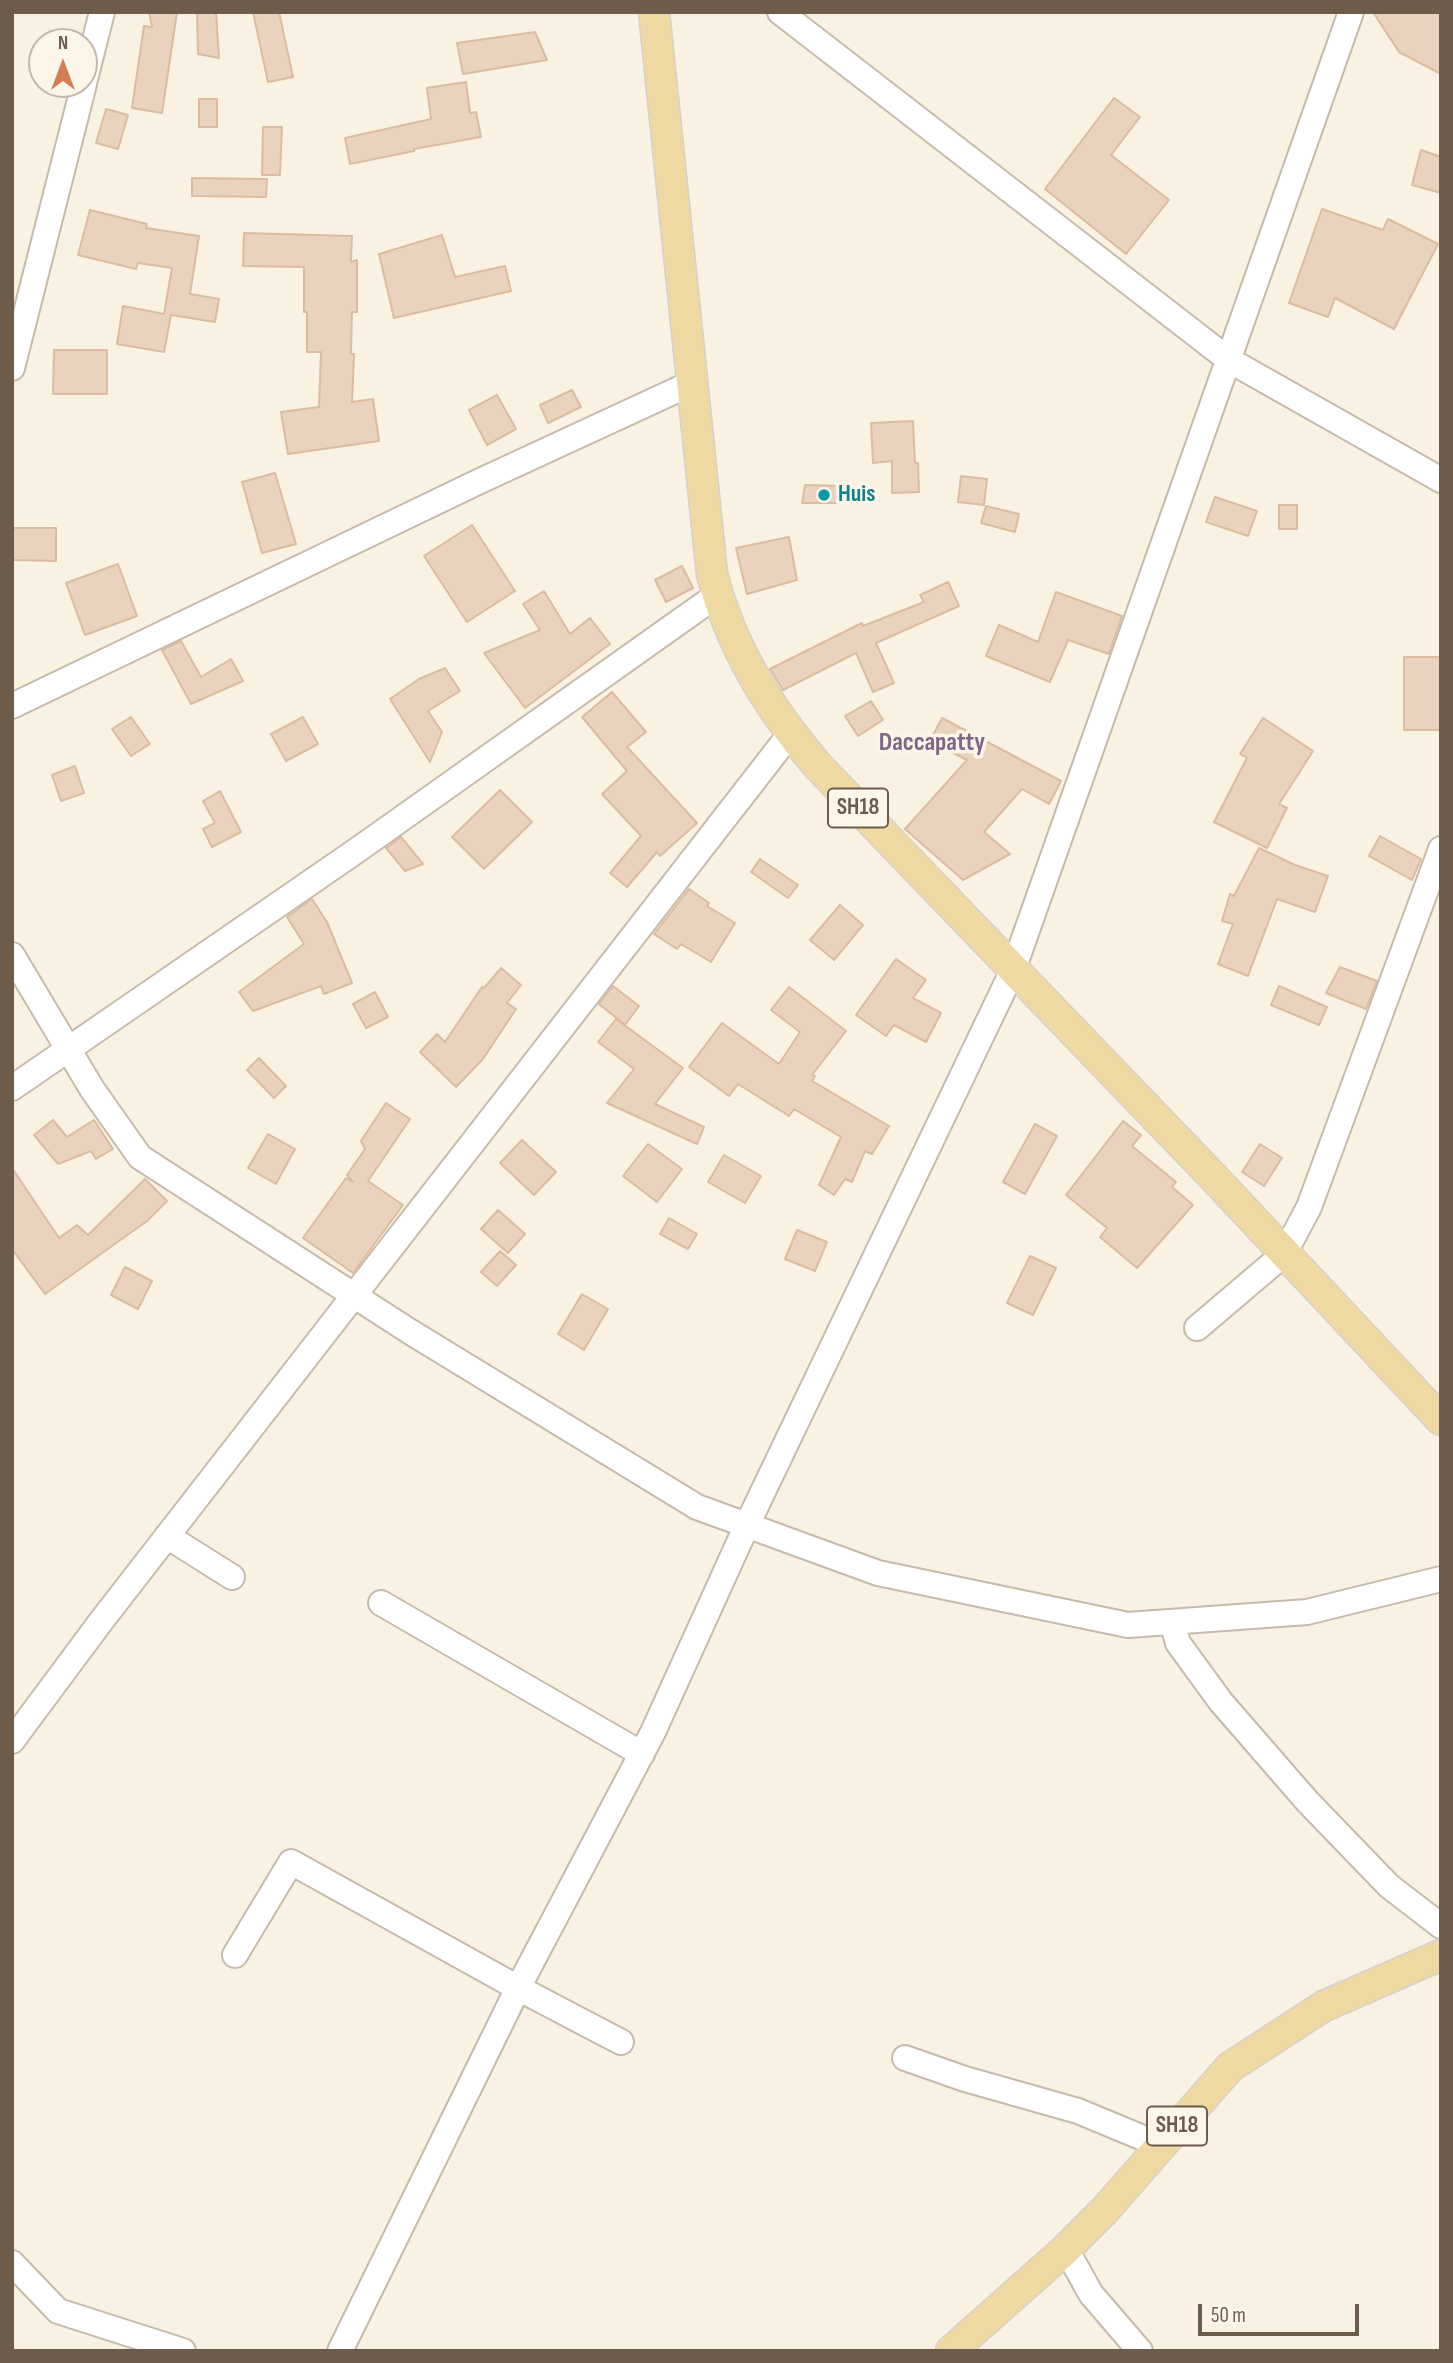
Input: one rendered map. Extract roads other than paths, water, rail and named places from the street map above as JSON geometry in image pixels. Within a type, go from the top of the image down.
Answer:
[{"type":"main road","name":"SH18","points":[[654,12],[707,542],[717,594],[746,664],[790,734],[817,765],[1183,1145],[1441,1420]]},
{"type":"main road","name":"SH18","points":[[951,2351],[1066,2249],[1104,2211],[1230,2067],[1273,2037],[1324,2007],[1441,1955]]},
{"type":"street","points":[[780,12],[1229,360],[1441,480]]},
{"type":"street","points":[[340,2351],[518,1988],[642,1754],[747,1525],[1013,970],[1351,12]]},
{"type":"street","points":[[12,368],[80,98]]},
{"type":"street","points":[[12,706],[480,481],[692,383]]},
{"type":"street","points":[[12,1087],[356,851],[717,594]]},
{"type":"street","points":[[12,1741],[167,1536],[790,734]]},
{"type":"street","points":[[1197,1328],[1284,1254],[1309,1207],[1441,849]]},
{"type":"street","points":[[12,955],[92,1089],[140,1157],[354,1295],[697,1507],[878,1573],[1128,1625],[1307,1612],[1441,1579]]},
{"type":"street","points":[[167,1536],[232,1577]]},
{"type":"street","points":[[381,1603],[642,1754]]},
{"type":"street","points":[[1172,1622],[1178,1643],[1221,1702],[1307,1801],[1389,1885],[1441,1926]]},
{"type":"street","points":[[234,1955],[291,1862],[621,2042]]},
{"type":"street","points":[[905,2058],[965,2079],[1077,2111],[1160,2145]]},
{"type":"street","points":[[1066,2249],[1091,2294],[1140,2351]]},
{"type":"street","points":[[12,2263],[58,2311],[183,2351]]},
{"type":"place","name":"Huis","points":[[824,495]]},
{"type":"district","name":"Daccapatty","points":[[932,743]]}]
